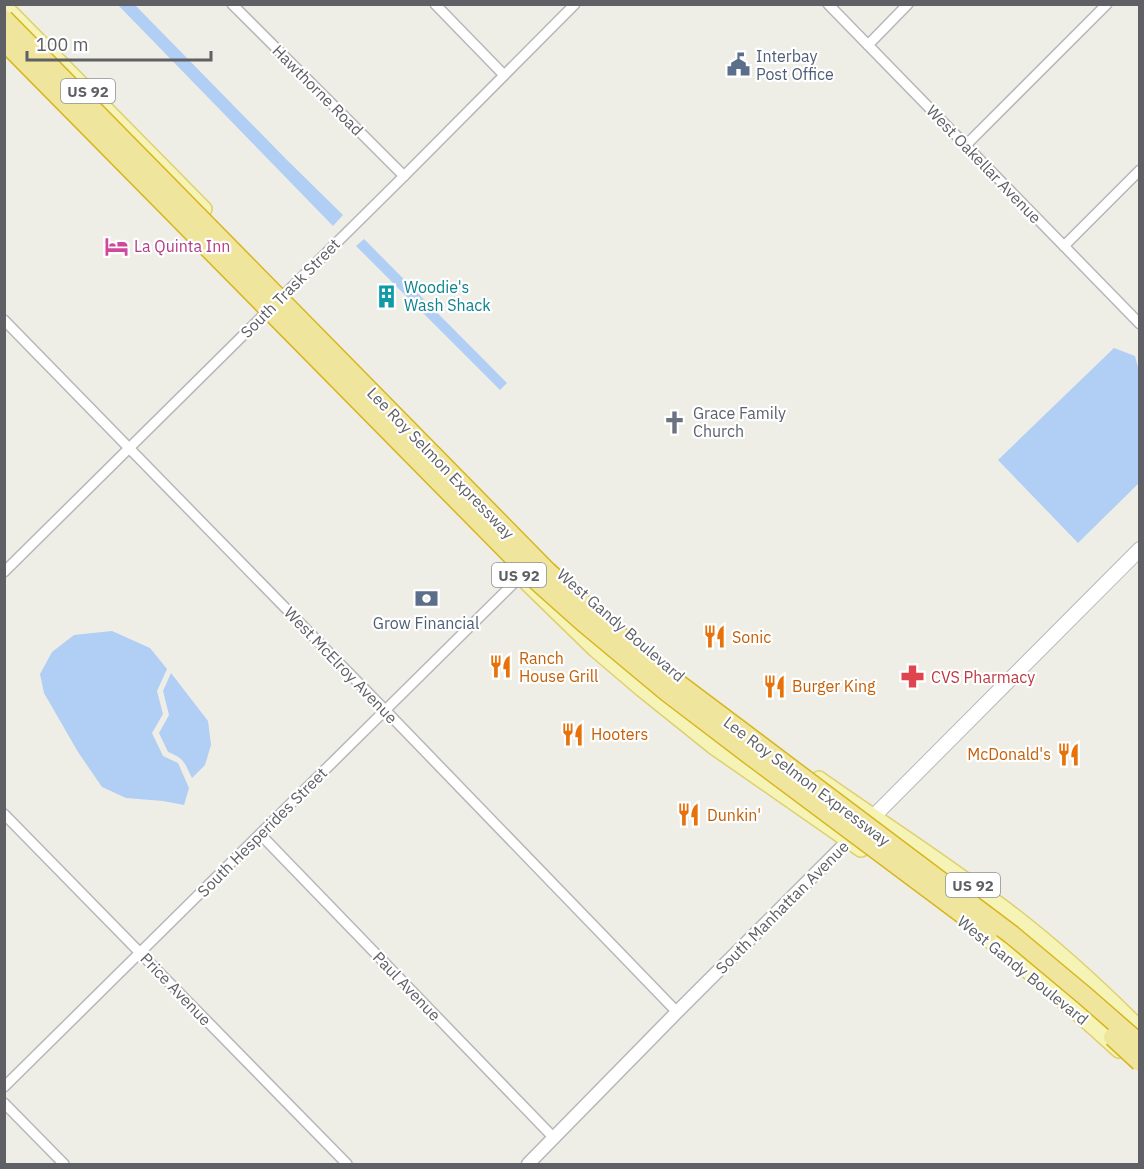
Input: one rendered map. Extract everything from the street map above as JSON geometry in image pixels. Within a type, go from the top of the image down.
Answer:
[{"type":"highway","name":"Lee Roy Selmon Expressway","points":[[4,19],[547,571],[592,612],[676,682],[1012,935],[1140,1044]]},
{"type":"highway","name":"Lee Roy Selmon Expressway","points":[[5,49],[537,581],[645,674],[742,750],[1004,944],[1140,1062]]},
{"type":"main road","name":"West Gandy Boulevard","points":[[4,6],[589,602],[656,659],[717,706],[943,864],[1037,934],[1082,973],[1140,1030]]},
{"type":"main road","points":[[4,28],[19,34],[28,30]]},
{"type":"main road","name":"West Gandy Boulevard","points":[[5,49],[520,577],[582,637],[713,746],[968,923],[1074,1009],[1140,1070]]},
{"type":"main road","points":[[5,49],[31,51],[45,57],[130,143],[148,153]]},
{"type":"main road","points":[[136,184],[161,196],[244,282],[261,295],[285,292]]},
{"type":"main road","points":[[263,314],[281,308],[299,316],[376,395],[388,399]]},
{"type":"main road","points":[[421,475],[464,502],[558,596],[572,603],[589,602]]},
{"type":"main road","name":"South Manhattan Avenue","points":[[849,840],[1140,549]]},
{"type":"main road","points":[[582,637],[611,652],[710,732],[821,807],[851,818],[873,817]]},
{"type":"main road","points":[[849,840],[870,836],[888,840],[902,847],[1015,929],[1034,940],[1130,1028],[1140,1030]]},
{"type":"street","name":"Hawthorne Road","points":[[232,4],[404,176]]},
{"type":"street","points":[[435,4],[504,75]]},
{"type":"street","name":"South Trask Street","points":[[5,571],[575,4]]},
{"type":"street","name":"West Oakellar Avenue","points":[[828,4],[1140,324]]},
{"type":"street","points":[[868,45],[908,4]]},
{"type":"street","points":[[966,146],[1107,4]]},
{"type":"street","points":[[1064,246],[1140,170]]},
{"type":"street","name":"West McElroy Avenue","points":[[4,320],[677,1012]]},
{"type":"street","name":"South Hesperides Street","points":[[4,1087],[520,577]]},
{"type":"street","name":"Price Avenue","points":[[4,814],[347,1164]]},
{"type":"street","name":"Paul Avenue","points":[[260,834],[554,1138]]},
{"type":"street","name":"South Manhattan Avenue","points":[[528,1164],[849,840]]},
{"type":"street","points":[[4,1103],[64,1164]]},
{"type":"water","points":[[118,5],[135,5],[343,215],[333,226]]},
{"type":"water","points":[[364,239],[507,383],[500,390],[356,246]]},
{"type":"water","points":[[1114,348],[1135,356],[1139,371],[1139,483],[1078,543],[998,460]]},
{"type":"water","points":[[112,631],[150,648],[167,669],[157,691],[163,714],[152,733],[163,756],[178,763],[189,788],[184,805],[126,798],[102,787],[78,752],[44,693],[40,674],[52,652],[74,635]]},
{"type":"water","points":[[171,673],[208,721],[211,745],[205,765],[192,778],[183,762],[168,752],[159,733],[169,715],[163,691]]},
{"type":"place","name":"Interbay Post Office","points":[[738,65]]},
{"type":"place","name":"La Quinta Inn","points":[[116,246]]},
{"type":"place","name":"Woodie's Wash Shack","points":[[386,296]]},
{"type":"place","name":"Grace Family Church","points":[[675,422]]},
{"type":"place","name":"Grow Financial","points":[[426,598]]},
{"type":"place","name":"Sonic","points":[[714,637]]},
{"type":"place","name":"Ranch House Grill","points":[[501,667]]},
{"type":"place","name":"CVS Pharmacy","points":[[913,677]]},
{"type":"place","name":"Burger King","points":[[774,686]]},
{"type":"place","name":"Hooters","points":[[573,734]]},
{"type":"place","name":"McDonald's","points":[[1069,754]]},
{"type":"place","name":"Dunkin'","points":[[689,815]]}]
